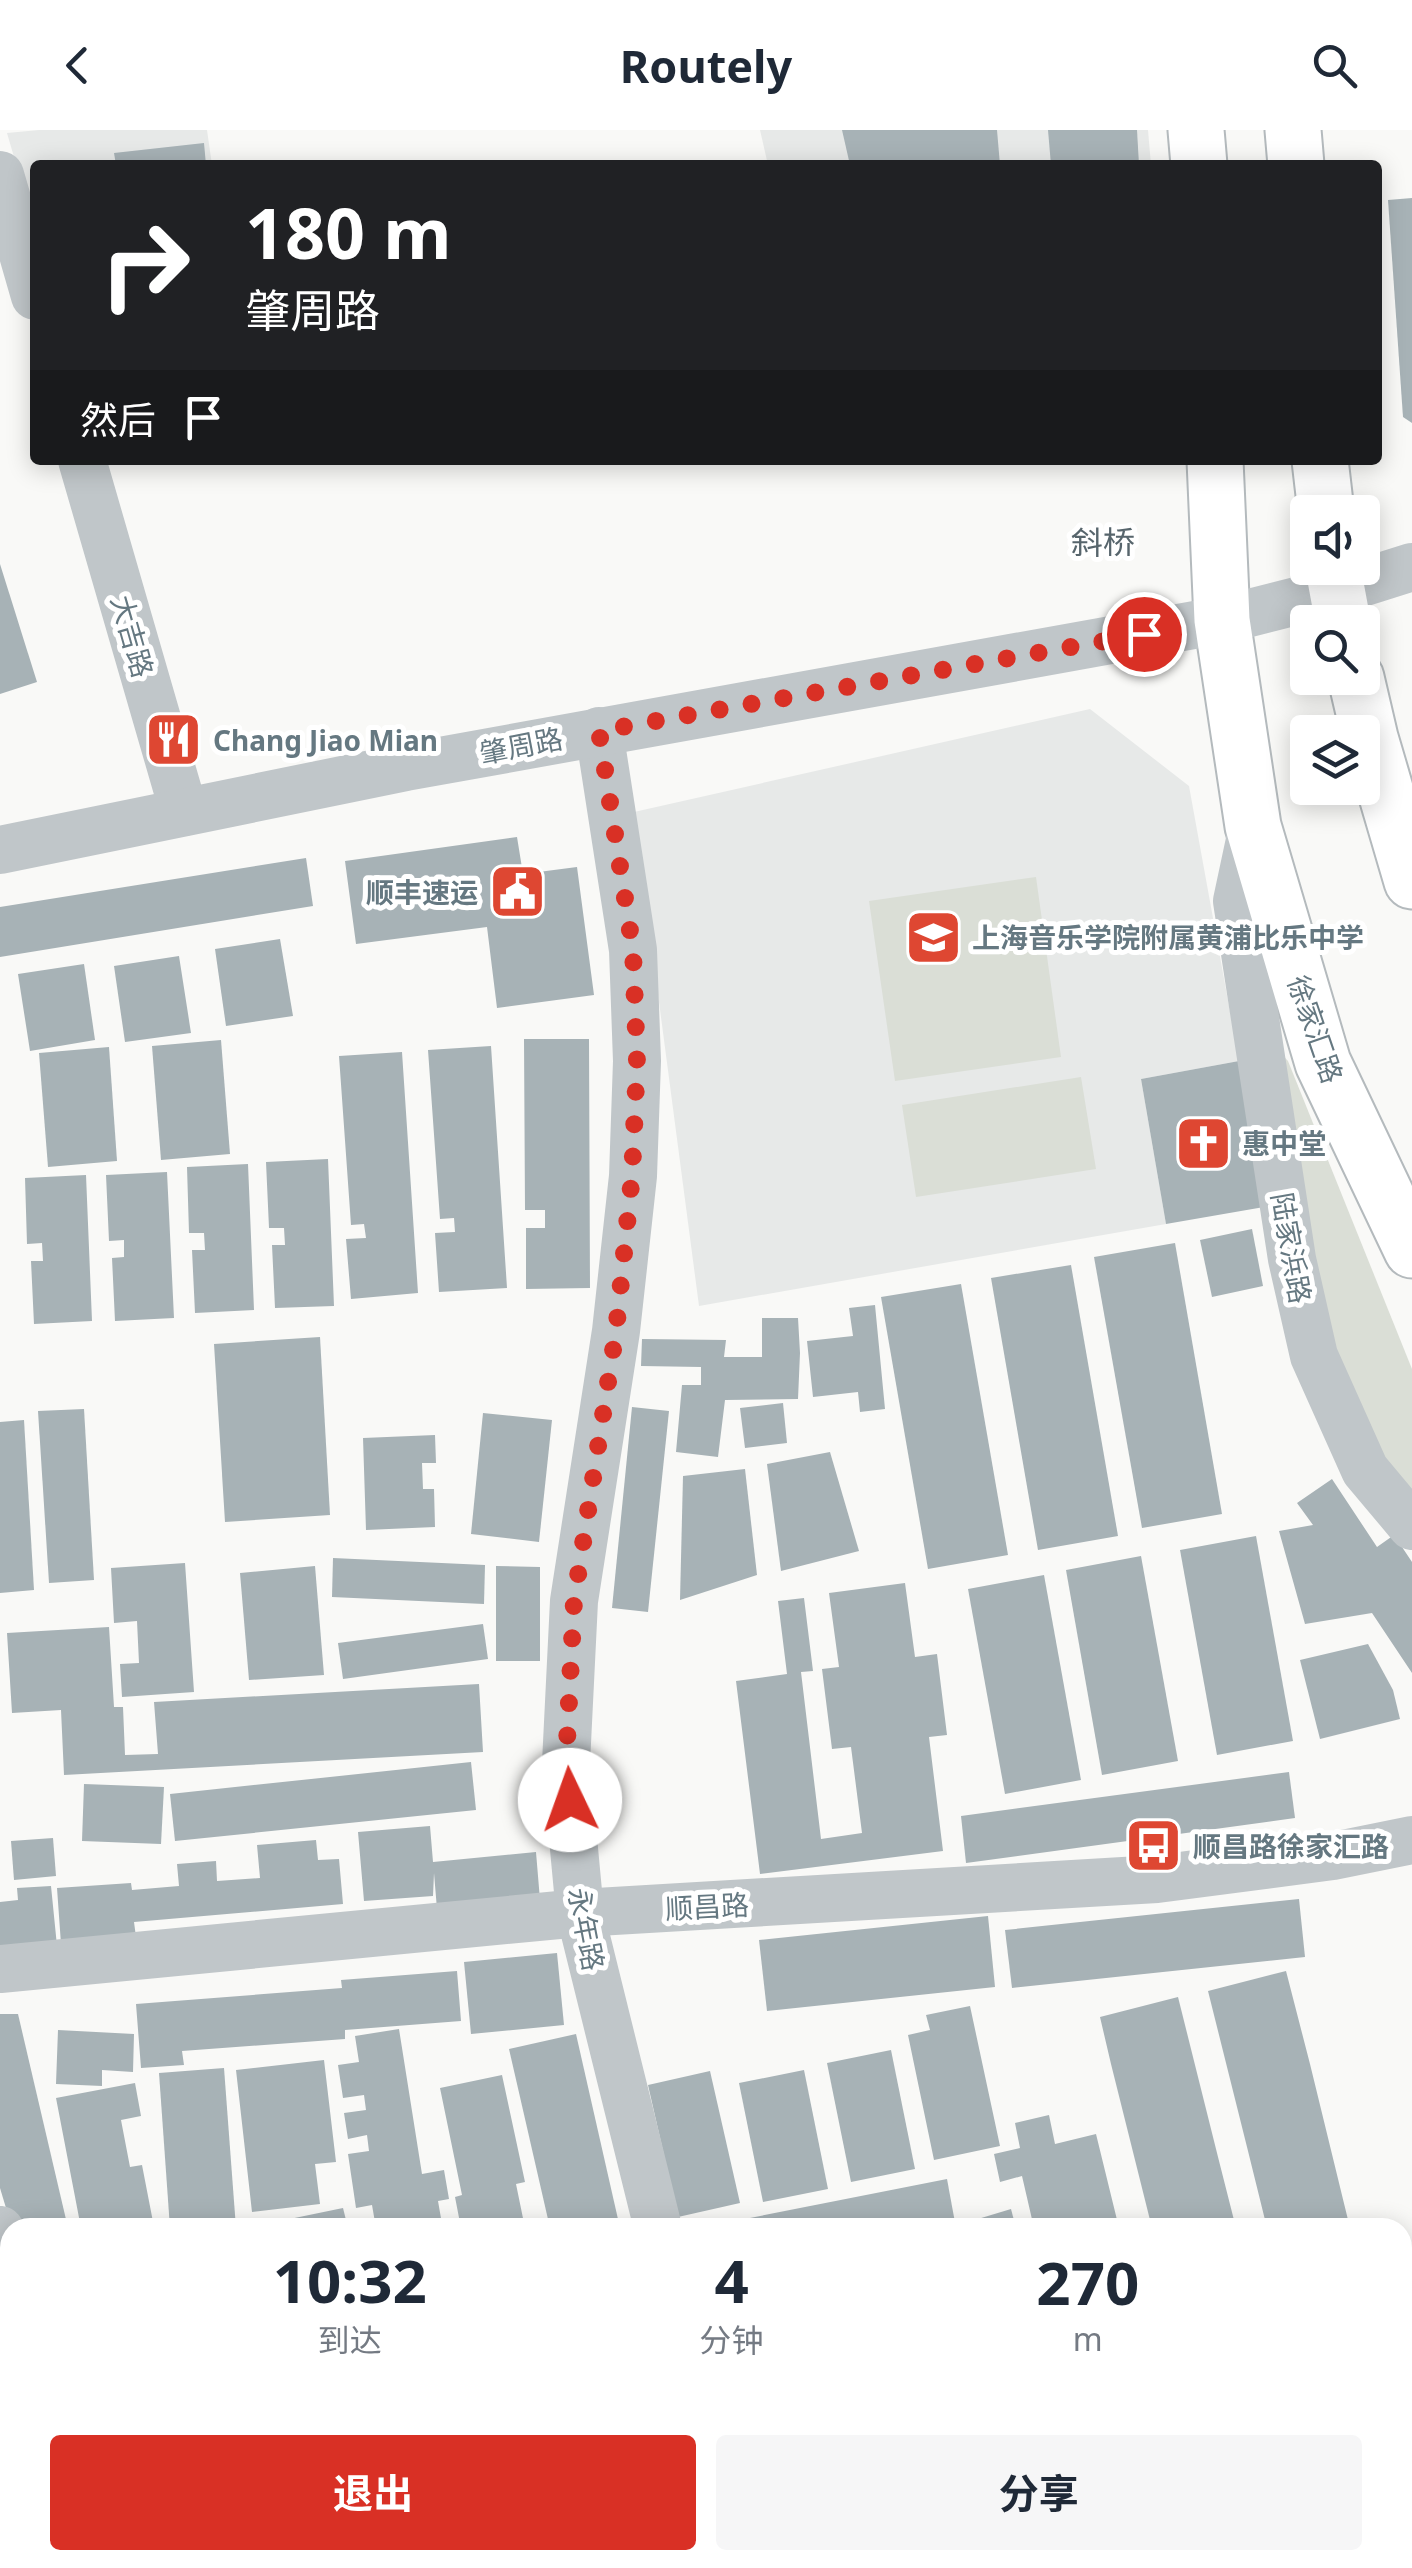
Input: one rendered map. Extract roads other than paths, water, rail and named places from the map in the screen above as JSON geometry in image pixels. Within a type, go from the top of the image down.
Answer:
[{"type":"main road","points":[[1196,130],[1199,160]]},
{"type":"main road","points":[[1293,130],[1296,160]]},
{"type":"main road","points":[[1214,465],[1222,620]]},
{"type":"main road","points":[[1321,465],[1324,495]]},
{"type":"main road","name":"徐家汇路","points":[[1222,620],[1253,826],[1322,1063],[1412,1250]]},
{"type":"main road","points":[[1360,695],[1412,881]]},
{"type":"street","points":[[0,175],[30,279]]},
{"type":"street","name":"大吉路","points":[[83,465],[184,812]]},
{"type":"street","name":"肇周路","points":[[0,850],[599,731],[1222,620],[1337,594],[1412,568]]},
{"type":"street","name":"永年路","points":[[599,731],[633,950],[637,1062],[632,1176],[618,1312],[574,1601],[566,1762],[580,1914],[656,2218]]},
{"type":"street","name":"陆家浜路","points":[[1253,826],[1237,901],[1292,1259],[1305,1317],[1314,1356],[1364,1470],[1412,1526]]},
{"type":"street","name":"顺昌路","points":[[0,1969],[580,1914],[1157,1879],[1334,1856],[1409,1839]]},
{"type":"place","name":"Chang Jiao Mian","points":[[174,740]]},
{"type":"place","name":"顺丰速运","points":[[517,892]]},
{"type":"place","name":"上海音乐学院附属黄浦比乐中学","points":[[933,937]]},
{"type":"place","name":"惠中堂","points":[[1203,1143]]},
{"type":"place","name":"顺昌路徐家汇路","points":[[1154,1846]]},
{"type":"district","name":"斜桥","points":[[1103,541]]}]
